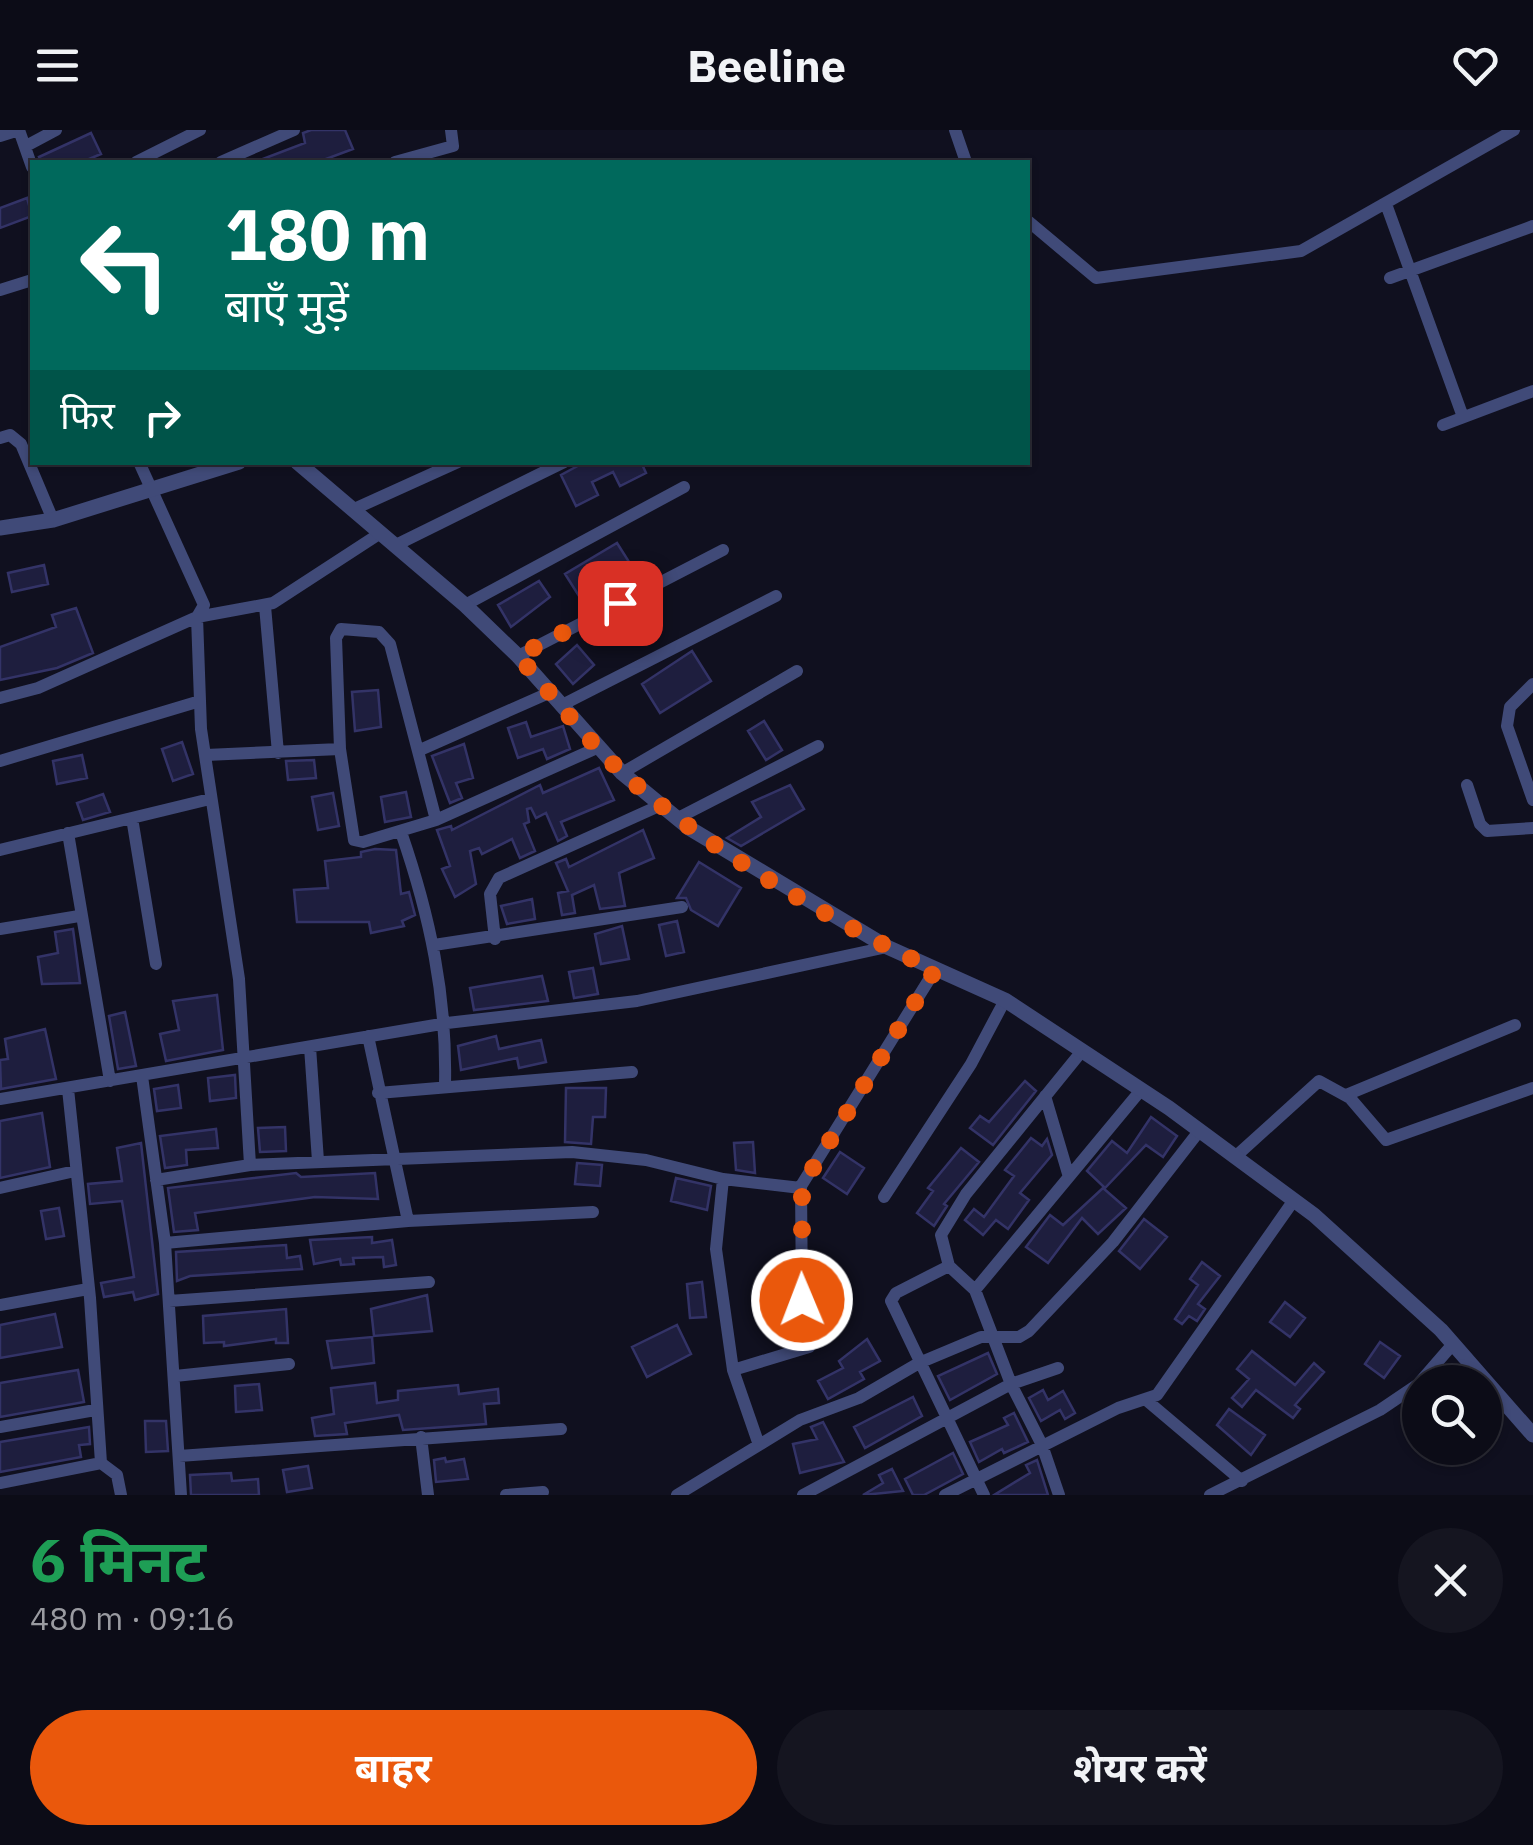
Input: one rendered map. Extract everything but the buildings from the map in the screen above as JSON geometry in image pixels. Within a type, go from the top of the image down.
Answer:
[{"type":"street","points":[[0,136],[19,130],[30,161]]},
{"type":"street","points":[[26,146],[56,130]]},
{"type":"street","points":[[140,160],[200,130]]},
{"type":"street","points":[[226,160],[294,130]]},
{"type":"street","points":[[401,160],[453,146],[451,130]]},
{"type":"street","points":[[955,130],[965,160]]},
{"type":"street","points":[[1030,222],[1087,272],[1110,279],[1301,250],[1514,130]]},
{"type":"street","points":[[1386,204],[1463,417]]},
{"type":"street","points":[[1390,278],[1533,226]]},
{"type":"street","points":[[0,290],[30,281]]},
{"type":"street","points":[[1443,425],[1533,391]]},
{"type":"street","points":[[0,438],[10,436],[21,444],[53,520]]},
{"type":"street","points":[[140,465],[204,605],[197,617],[200,700],[210,798],[239,979],[250,1164]]},
{"type":"street","points":[[0,528],[53,520],[229,465]]},
{"type":"street","points":[[300,465],[396,545],[429,579],[465,605],[518,656],[622,772],[660,804],[886,947],[1004,1000],[1200,1130],[1294,1200],[1453,1344],[1533,1435]]},
{"type":"street","points":[[352,510],[451,465]]},
{"type":"street","points":[[396,545],[558,465]]},
{"type":"street","points":[[465,605],[684,487]]},
{"type":"street","points":[[0,698],[38,688],[197,617],[266,606],[379,534]]},
{"type":"street","points":[[518,656],[722,550]]},
{"type":"street","points":[[420,750],[556,698],[776,596]]},
{"type":"street","points":[[266,606],[278,752]]},
{"type":"street","points":[[436,820],[390,644],[379,632],[346,628],[336,632],[340,749],[354,840],[363,842],[436,820],[598,747]]},
{"type":"street","points":[[622,772],[797,671]]},
{"type":"street","points":[[1533,684],[1510,707],[1507,726],[1533,800]]},
{"type":"street","points":[[0,762],[200,700]]},
{"type":"street","points":[[678,818],[818,746]]},
{"type":"street","points":[[206,755],[340,749]]},
{"type":"street","points":[[1467,785],[1480,824],[1488,831],[1533,828]]},
{"type":"street","points":[[0,850],[210,798]]},
{"type":"street","points":[[494,939],[490,894],[499,878],[660,804]]},
{"type":"street","points":[[132,818],[156,964]]},
{"type":"street","points":[[401,832],[424,898],[434,945],[446,1022],[445,1085]]},
{"type":"street","points":[[68,833],[79,916],[110,1081]]},
{"type":"street","points":[[434,945],[682,908]]},
{"type":"street","points":[[0,929],[79,916]]},
{"type":"street","points":[[0,1098],[446,1022],[637,1001],[886,947]]},
{"type":"street","points":[[733,1370],[802,1352],[810,1344],[802,1300],[801,1188],[935,970]]},
{"type":"street","points":[[884,1197],[971,1064],[1004,1000]]},
{"type":"street","points":[[1346,1095],[1515,1024]]},
{"type":"street","points":[[368,1036],[408,1221]]},
{"type":"street","points":[[310,1046],[318,1160]]},
{"type":"street","points":[[1059,1495],[1042,1445],[1011,1384],[975,1290],[949,1266],[940,1235],[952,1214],[1082,1051]]},
{"type":"street","points":[[378,1093],[632,1072]]},
{"type":"street","points":[[142,1076],[165,1244],[181,1495]]},
{"type":"street","points":[[1236,1157],[1316,1083],[1326,1081],[1346,1095],[1384,1139],[1394,1140],[1533,1088]]},
{"type":"street","points":[[68,1089],[101,1464]]},
{"type":"street","points":[[975,1290],[1141,1090]]},
{"type":"street","points":[[1045,1096],[1068,1177]]},
{"type":"street","points":[[677,1495],[800,1420],[858,1398],[919,1363],[995,1336],[1019,1337],[1028,1331],[1112,1242],[1200,1130]]},
{"type":"street","points":[[156,1180],[250,1164],[572,1152],[646,1160],[723,1179],[801,1188]]},
{"type":"street","points":[[0,1188],[75,1172]]},
{"type":"street","points":[[723,1179],[716,1249],[733,1370],[759,1445]]},
{"type":"street","points":[[945,1495],[1042,1445],[1156,1395],[1294,1200]]},
{"type":"street","points":[[165,1244],[408,1221],[592,1212]]},
{"type":"street","points":[[949,1266],[892,1298],[919,1363],[984,1495]]},
{"type":"street","points":[[169,1301],[429,1282]]},
{"type":"street","points":[[0,1305],[88,1289]]},
{"type":"street","points":[[1435,1365],[1453,1344]]},
{"type":"street","points":[[175,1376],[289,1364]]},
{"type":"street","points":[[803,1495],[1011,1384],[1058,1368]]},
{"type":"street","points":[[1210,1495],[1402,1397]]},
{"type":"street","points":[[1145,1400],[1242,1481]]},
{"type":"street","points":[[0,1427],[95,1410]]},
{"type":"street","points":[[179,1456],[561,1429]]},
{"type":"street","points":[[422,1437],[428,1495]]},
{"type":"street","points":[[0,1483],[101,1464],[117,1475],[121,1495]]},
{"type":"street","points":[[506,1495],[543,1492]]},
{"type":"route","points":[[620,603],[518,656],[622,772],[689,828],[886,947],[935,970],[804,1179],[802,1300]]}]
